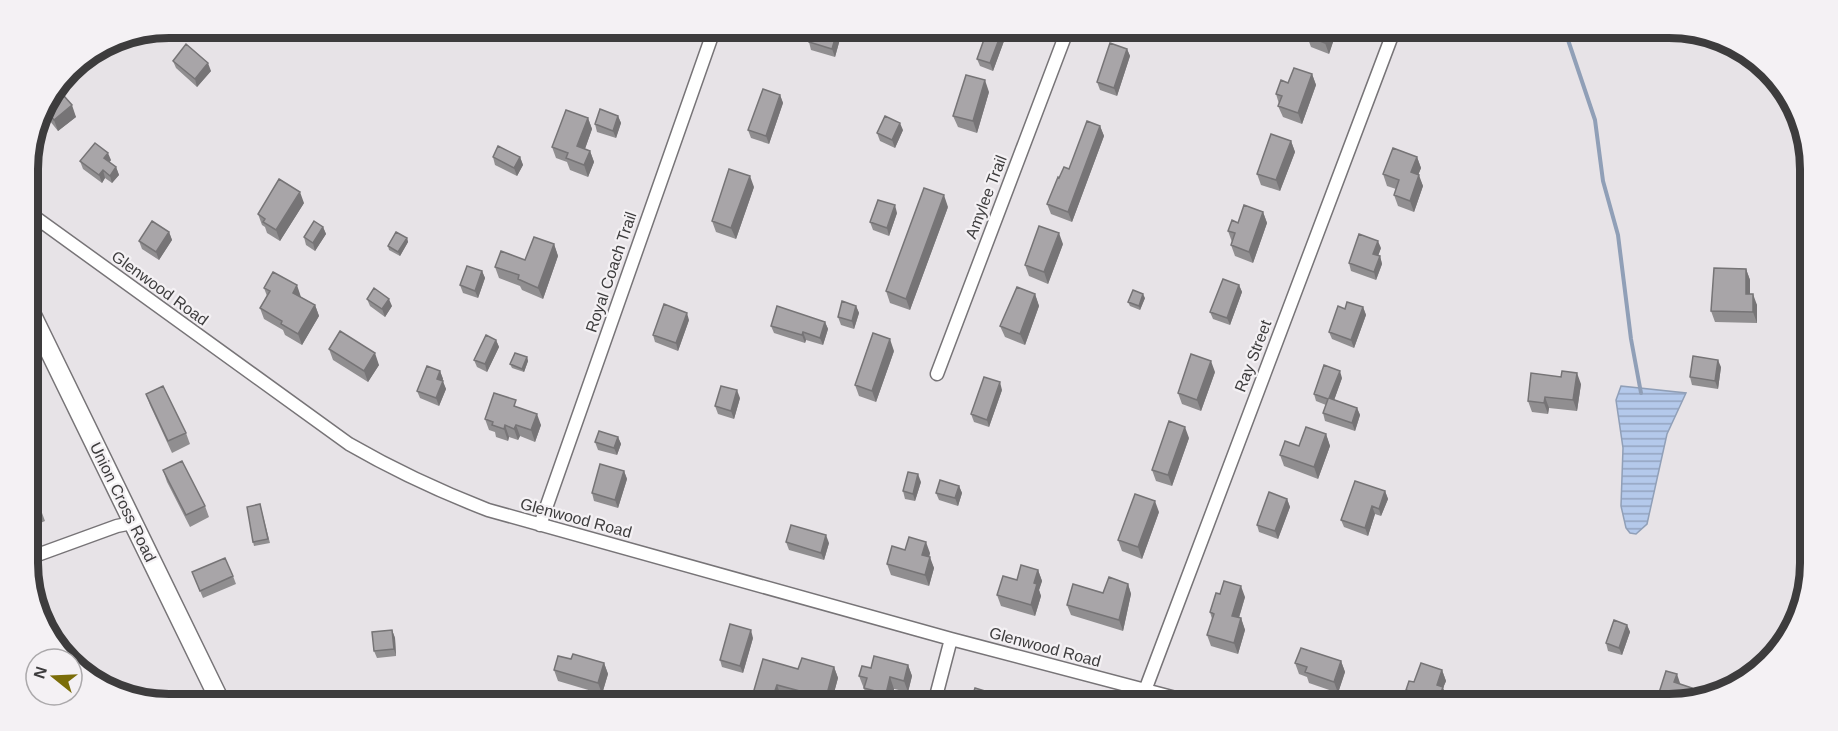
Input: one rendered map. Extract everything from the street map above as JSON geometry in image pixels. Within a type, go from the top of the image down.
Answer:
[{"type":"main road","name":"Union Cross Road","points":[[38,328],[217,694]]},
{"type":"street","name":"Royal Coach Trail","points":[[540,525],[711,38]]},
{"type":"street","name":"Amylee Trail","points":[[937,374],[1065,38]]},
{"type":"street","name":"Ray Street","points":[[1143,693],[1391,38]]},
{"type":"street","name":"Glenwood Road","points":[[38,219],[349,444],[396,471],[440,491],[488,510],[951,639],[1133,693]]},
{"type":"street","points":[[38,555],[117,526],[132,523]]},
{"type":"street","points":[[937,693],[951,639]]},
{"type":"water","points":[[1621,386],[1686,393],[1667,434],[1647,524],[1636,534],[1630,533],[1626,528],[1621,506],[1623,448],[1616,400]]},
{"type":"building","points":[[810,38],[835,38],[832,49],[809,42]]},
{"type":"building","points":[[984,38],[999,38],[990,63],[977,59]]},
{"type":"building","points":[[1312,38],[1326,38],[1325,43]]},
{"type":"building","points":[[1110,43],[1127,49],[1114,88],[1097,82]]},
{"type":"building","points":[[186,44],[208,63],[195,79],[173,61]]},
{"type":"building","points":[[1294,68],[1312,74],[1298,113],[1278,106],[1282,96],[1276,94],[1281,80],[1288,83]]},
{"type":"building","points":[[966,75],[985,80],[973,121],[953,116]]},
{"type":"building","points":[[763,89],[780,95],[766,136],[748,130]]},
{"type":"building","points":[[62,94],[72,105],[54,120],[49,114]]},
{"type":"building","points":[[600,109],[618,116],[613,131],[595,124]]},
{"type":"building","points":[[566,110],[588,118],[577,146],[590,151],[584,165],[566,158],[568,153],[552,147]]},
{"type":"building","points":[[885,116],[900,123],[892,140],[877,133]]},
{"type":"building","points":[[1087,121],[1100,126],[1068,212],[1047,204],[1064,167],[1069,169]]},
{"type":"building","points":[[1271,134],[1291,141],[1276,180],[1257,174]]},
{"type":"building","points":[[95,143],[108,153],[104,158],[116,167],[110,176],[103,170],[99,175],[80,161]]},
{"type":"building","points":[[498,146],[520,157],[514,168],[493,157]]},
{"type":"building","points":[[1393,148],[1417,157],[1411,172],[1419,175],[1410,201],[1394,195],[1399,180],[1383,174]]},
{"type":"building","points":[[729,169],[750,176],[731,228],[712,221]]},
{"type":"building","points":[[279,179],[300,192],[276,230],[263,222],[265,219],[258,214]]},
{"type":"building","points":[[924,188],[944,195],[906,299],[886,291]]},
{"type":"building","points":[[878,200],[895,205],[887,228],[870,222]]},
{"type":"building","points":[[1244,205],[1263,212],[1249,252],[1231,245],[1235,233],[1228,231],[1232,220],[1238,223]]},
{"type":"building","points":[[152,221],[169,232],[156,252],[139,241]]},
{"type":"building","points":[[314,221],[323,227],[313,243],[304,237]]},
{"type":"building","points":[[1039,226],[1059,233],[1044,272],[1025,265]]},
{"type":"building","points":[[396,232],[407,238],[398,252],[388,246]]},
{"type":"building","points":[[1359,234],[1378,241],[1373,254],[1380,256],[1374,272],[1349,263]]},
{"type":"building","points":[[534,237],[554,244],[538,288],[518,279],[519,275],[495,267],[501,251],[525,260]]},
{"type":"building","points":[[467,266],[482,271],[475,291],[460,285]]},
{"type":"building","points":[[1714,268],[1746,269],[1746,294],[1753,294],[1753,312],[1711,311]]},
{"type":"building","points":[[273,272],[297,285],[293,293],[315,305],[298,334],[260,308],[270,291],[264,288]]},
{"type":"building","points":[[1223,279],[1239,285],[1227,318],[1210,312]]},
{"type":"building","points":[[1017,287],[1035,294],[1020,334],[1000,326]]},
{"type":"building","points":[[374,288],[389,299],[382,309],[367,299]]},
{"type":"building","points":[[1133,290],[1143,294],[1139,306],[1128,302]]},
{"type":"building","points":[[842,301],[856,306],[852,321],[838,317]]},
{"type":"building","points":[[1347,302],[1363,307],[1351,340],[1329,332],[1338,306],[1345,309]]},
{"type":"building","points":[[664,304],[687,313],[676,343],[653,335]]},
{"type":"building","points":[[777,306],[825,322],[820,338],[771,326]]},
{"type":"building","points":[[340,331],[375,353],[364,371],[329,349]]},
{"type":"building","points":[[873,333],[890,339],[872,391],[855,385]]},
{"type":"building","points":[[486,335],[496,340],[485,364],[474,360]]},
{"type":"building","points":[[515,353],[527,357],[522,369],[510,364]]},
{"type":"building","points":[[1191,354],[1211,361],[1197,400],[1178,393]]},
{"type":"building","points":[[1693,356],[1718,360],[1715,381],[1690,377]]},
{"type":"building","points":[[1324,365],[1340,371],[1329,398],[1357,408],[1352,423],[1323,413],[1328,399],[1314,394]]},
{"type":"building","points":[[427,366],[440,371],[437,379],[443,381],[436,398],[417,391]]},
{"type":"building","points":[[1562,371],[1577,373],[1573,400],[1545,397],[1544,403],[1528,401],[1531,373],[1561,377]]},
{"type":"building","points":[[984,377],[1000,382],[987,420],[971,414]]},
{"type":"building","points":[[163,386],[186,433],[168,441],[146,394]]},
{"type":"building","points":[[721,386],[737,390],[731,411],[715,406]]},
{"type":"building","points":[[494,393],[516,400],[514,406],[537,414],[531,430],[516,425],[514,429],[505,425],[504,429],[492,425],[493,422],[485,419]]},
{"type":"building","points":[[1169,421],[1185,427],[1168,475],[1152,470]]},
{"type":"building","points":[[1306,427],[1326,434],[1314,467],[1280,455],[1285,441],[1299,446]]},
{"type":"building","points":[[599,431],[618,437],[614,448],[595,442]]},
{"type":"building","points":[[182,461],[205,506],[186,515],[163,470]]},
{"type":"building","points":[[600,464],[624,471],[615,500],[592,493]]},
{"type":"building","points":[[908,472],[918,474],[913,494],[903,491]]},
{"type":"building","points":[[940,480],[959,486],[955,498],[936,493]]},
{"type":"building","points":[[1355,481],[1385,491],[1379,509],[1372,506],[1365,528],[1341,520]]},
{"type":"building","points":[[1269,492],[1287,499],[1275,531],[1257,525]]},
{"type":"building","points":[[1135,494],[1155,501],[1138,547],[1118,540]]},
{"type":"building","points":[[260,504],[268,539],[253,542],[247,507]]},
{"type":"building","points":[[791,525],[826,535],[821,553],[786,542]]},
{"type":"building","points":[[909,537],[926,542],[922,555],[930,557],[925,575],[887,564],[892,546],[905,550]]},
{"type":"building","points":[[225,558],[233,576],[200,591],[192,572]]},
{"type":"building","points":[[1021,565],[1038,570],[1031,605],[997,595],[1003,576],[1017,580]]},
{"type":"building","points":[[1109,577],[1128,584],[1119,620],[1067,605],[1073,584],[1103,593]]},
{"type":"building","points":[[1224,581],[1241,586],[1232,616],[1241,618],[1234,643],[1207,635],[1214,614],[1210,612],[1216,593],[1220,594]]},
{"type":"building","points":[[1614,620],[1627,625],[1619,648],[1606,643]]},
{"type":"building","points":[[730,624],[751,630],[740,666],[720,660]]},
{"type":"building","points":[[392,630],[394,649],[374,651],[372,632]]},
{"type":"building","points":[[1301,648],[1341,661],[1334,682],[1305,672],[1307,667],[1295,663]]},
{"type":"building","points":[[573,654],[604,663],[598,683],[554,670],[558,656],[571,659]]},
{"type":"building","points":[[874,656],[908,665],[904,681],[890,677],[886,694],[864,688],[867,678],[859,676],[862,666],[871,668]]},
{"type":"building","points":[[802,658],[834,667],[827,694],[809,694],[777,685],[774,694],[753,694],[763,659],[798,669]]},
{"type":"building","points":[[1421,663],[1442,670],[1437,685],[1443,687],[1441,693],[1416,693],[1406,690],[1409,681],[1414,682]]},
{"type":"building","points":[[1666,671],[1677,674],[1674,682],[1692,688],[1691,692],[1659,693]]},
{"type":"building","points":[[975,688],[993,693],[973,693]]},
{"type":"waterway","points":[[1567,38],[1595,120],[1603,181],[1618,235],[1631,339],[1641,393]]}]
